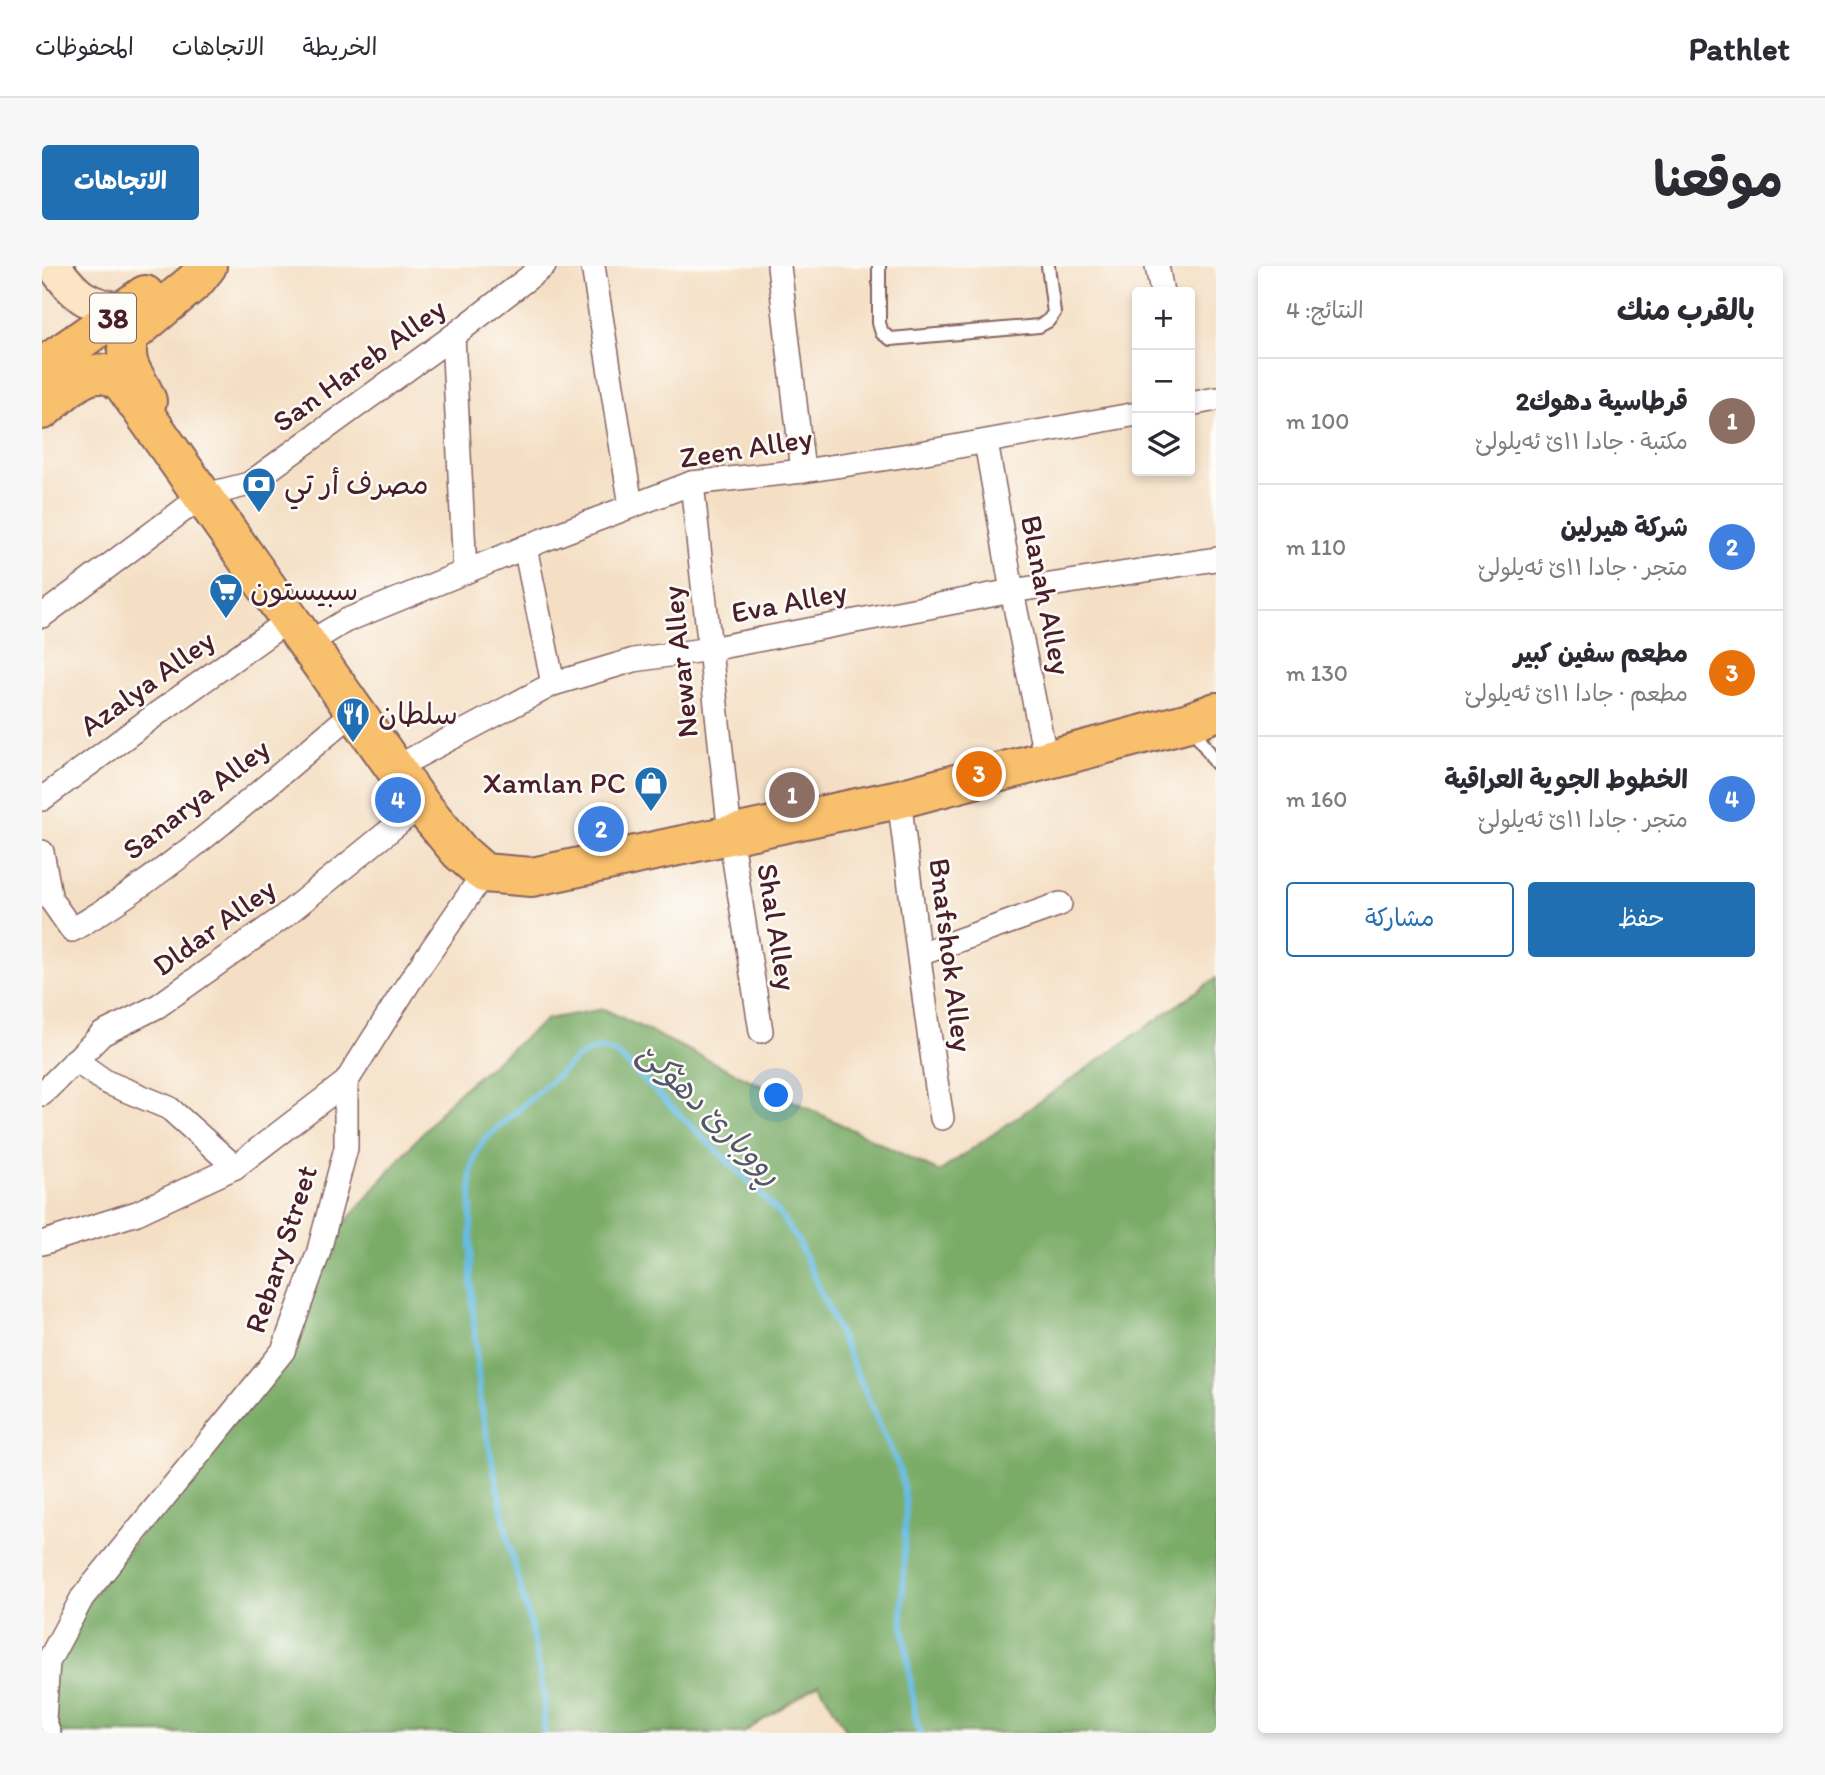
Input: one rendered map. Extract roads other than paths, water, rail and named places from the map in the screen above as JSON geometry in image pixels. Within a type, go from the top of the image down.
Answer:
[{"type":"highway","name":"38","points":[[42,367],[183,266]]},
{"type":"highway","points":[[207,266],[195,281],[128,337],[127,357],[130,372],[146,396],[163,441],[421,805],[460,852],[484,873],[532,877],[899,799],[1203,717]]},
{"type":"highway","name":"38","points":[[42,411],[85,376],[102,373],[117,379],[163,441]]},
{"type":"main road","points":[[42,279],[51,266],[86,302],[124,310]]},
{"type":"street","name":"San Hareb Alley","points":[[202,496],[249,484],[453,336],[544,266]]},
{"type":"street","points":[[593,266],[631,506]]},
{"type":"street","points":[[779,266],[803,471]]},
{"type":"street","points":[[1157,266],[1161,287]]},
{"type":"street","points":[[453,336],[465,572]]},
{"type":"street","points":[[1195,403],[1216,400]]},
{"type":"street","name":"Zeen Alley","points":[[298,632],[345,621],[524,547],[692,483],[803,471],[986,442],[1132,415]]},
{"type":"street","name":"Blanah Alley","points":[[986,442],[1046,760]]},
{"type":"street","name":"Newar Alley","points":[[692,483],[730,834]]},
{"type":"street","points":[[42,615],[202,496]]},
{"type":"street","points":[[524,547],[553,684]]},
{"type":"street","name":"Eva Alley","points":[[395,768],[553,684],[634,660],[710,649],[1012,590],[1216,559]]},
{"type":"street","name":"Azalya Alley","points":[[42,799],[298,632]]},
{"type":"street","name":"Sanarya Alley","points":[[42,852],[51,900],[72,930],[178,858],[355,711]]},
{"type":"street","name":"Bnafshok Alley","points":[[899,799],[930,1046],[942,1118]]},
{"type":"street","name":"Dldar Alley","points":[[42,1094],[102,1034],[158,1006],[283,917],[421,805]]},
{"type":"street","name":"Shal Alley","points":[[730,834],[761,1031]]},
{"type":"street","points":[[42,1243],[137,1213],[234,1167],[346,1082],[408,984],[484,873]]},
{"type":"street","points":[[920,954],[1060,904]]},
{"type":"street","points":[[75,1060],[106,1082],[169,1108],[234,1167]]},
{"type":"street","name":"Rebary Street","points":[[49,1733],[44,1719],[45,1661],[82,1598],[283,1351],[318,1254],[346,1148],[346,1082]]},
{"type":"lane","points":[[879,266],[879,323],[882,333],[891,339],[1039,326],[1048,321],[1054,313],[1048,266]]},
{"type":"lane","points":[[1203,717],[1216,763]]},
{"type":"waterway","name":"ڕووبارێ دهۆكێ","points":[[544,1733],[544,1695],[530,1622],[510,1549],[480,1400],[471,1284],[471,1173],[476,1153],[485,1139],[579,1056],[599,1048],[616,1053],[751,1184],[779,1213],[798,1241],[900,1470],[906,1502],[902,1618],[920,1733]]},
{"type":"place","name":"مصرف أر تي","points":[[259,514]]},
{"type":"place","name":"سبيستون","points":[[226,620]]},
{"type":"place","name":"سلطان","points":[[353,744]]},
{"type":"place","name":"مطعم سفين كبير","points":[[979,774]]},
{"type":"place","name":"قرطاسية دهوك2","points":[[792,795]]},
{"type":"place","name":"الخطوط الجوية العراقية","points":[[398,800]]},
{"type":"place","name":"Xamlan PC","points":[[651,813]]},
{"type":"place","name":"شركة هيرلين","points":[[601,829]]}]
